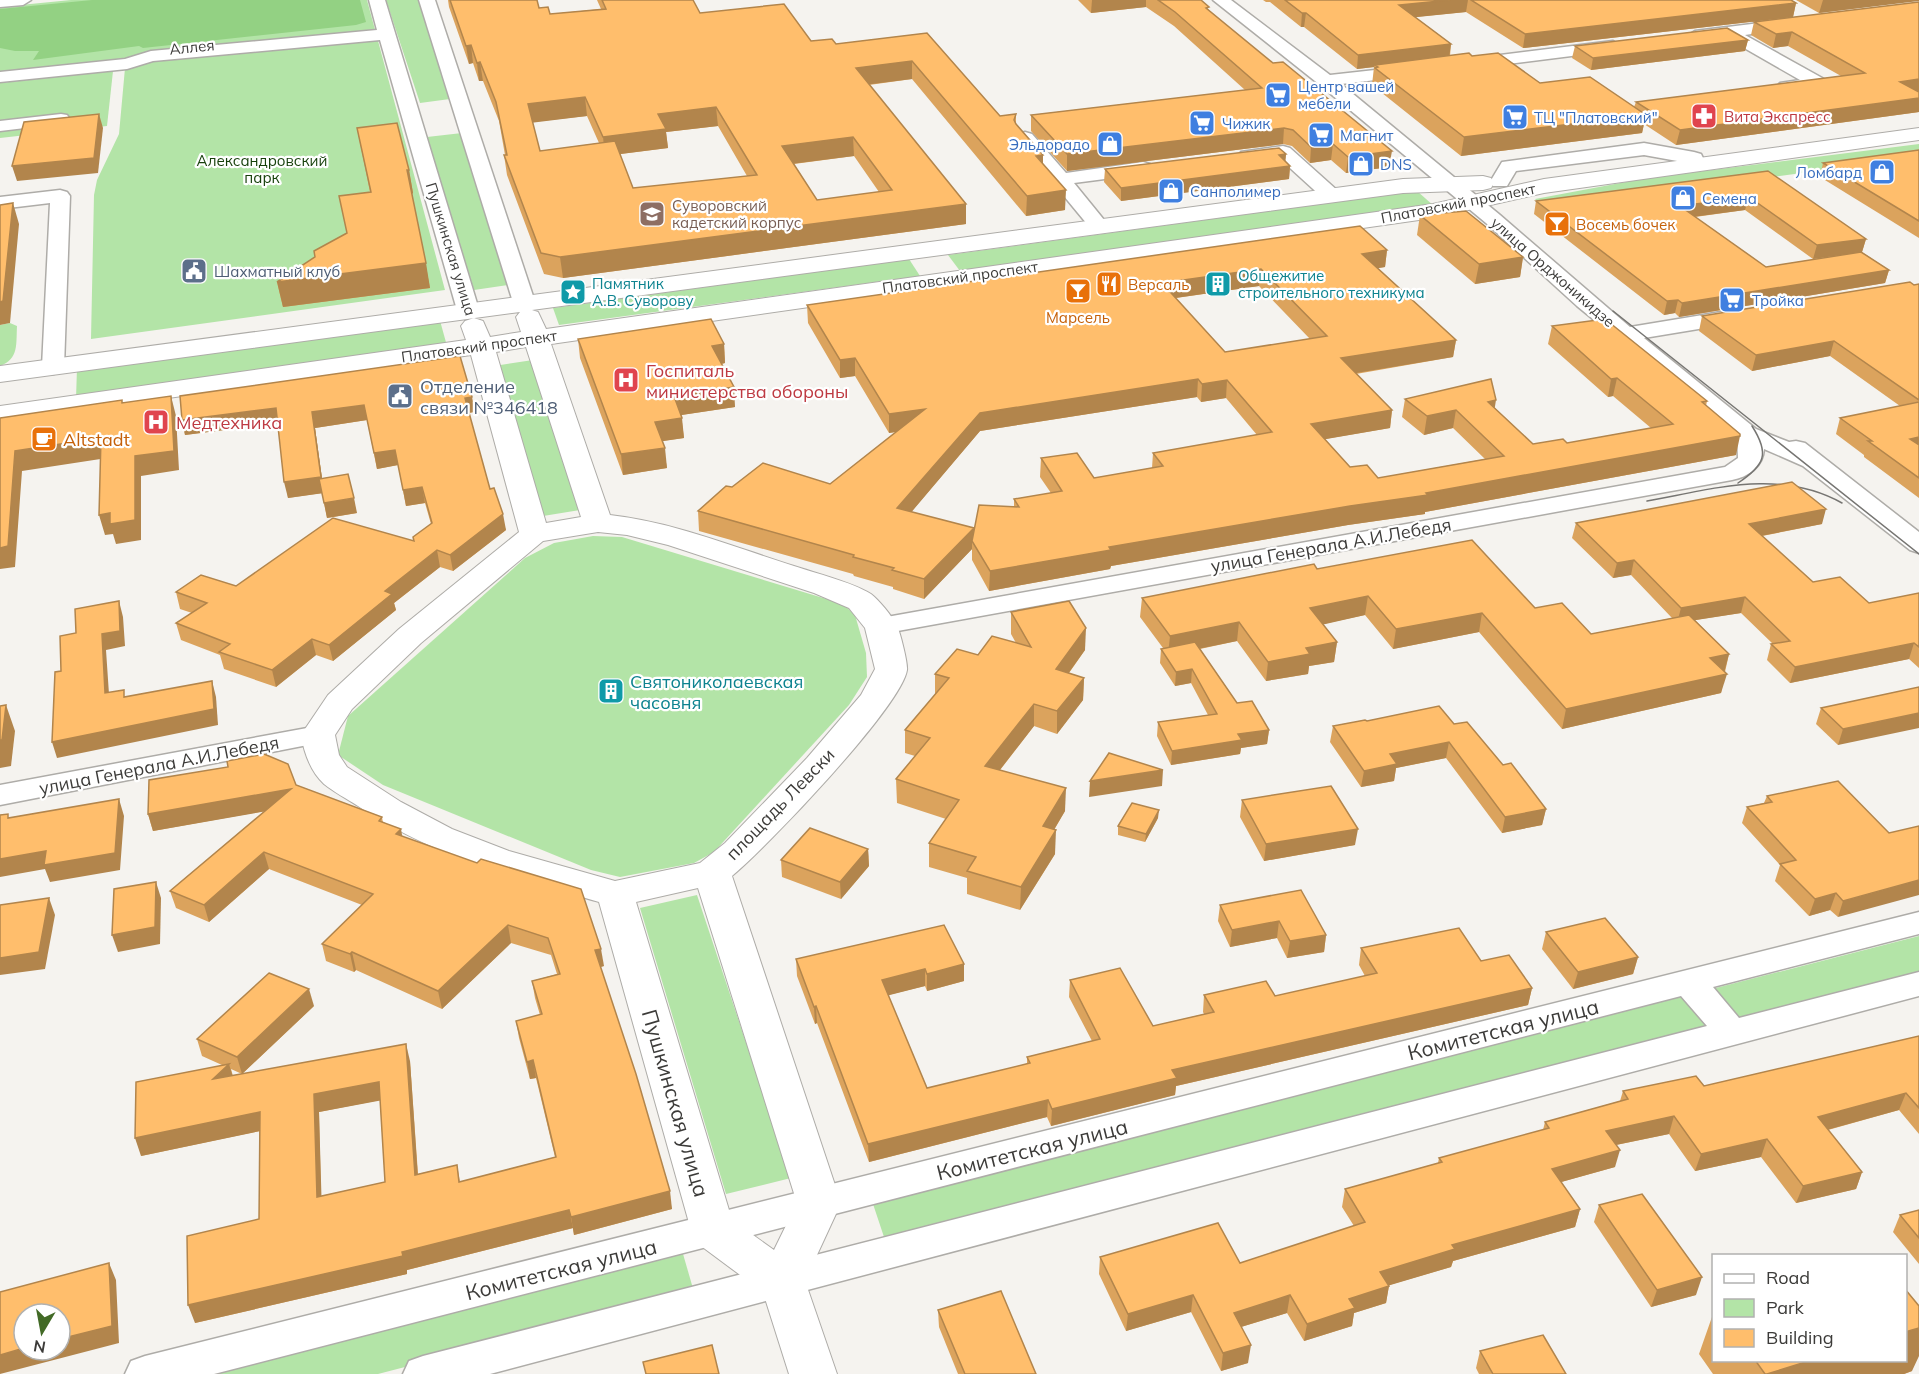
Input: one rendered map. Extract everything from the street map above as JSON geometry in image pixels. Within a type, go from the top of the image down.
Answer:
[{"type":"main road","name":"Платовский проспект","points":[[0,374],[1331,195],[1403,186],[1538,179],[1919,128]]},
{"type":"main road","name":"Платовский проспект","points":[[0,414],[1433,211],[1544,186],[1919,134]]},
{"type":"main road","points":[[922,249],[943,280]]},
{"type":"main road","points":[[524,302],[598,523]]},
{"type":"main road","name":"Пушкинская улица","points":[[468,310],[481,346],[534,534]]},
{"type":"main road","points":[[48,407],[53,367]]},
{"type":"main road","name":"площадь Левски","points":[[598,523],[627,526],[690,542],[825,586],[860,602],[881,626],[891,669],[876,699],[819,766],[738,852],[712,873],[615,894],[496,860],[439,837],[388,810],[335,775],[322,755],[318,735],[340,702],[410,636],[534,534],[598,523]]},
{"type":"main road","points":[[712,873],[819,1203],[782,1281]]},
{"type":"main road","name":"Пушкинская улица","points":[[615,894],[713,1230]]},
{"type":"main road","points":[[713,1230],[782,1281],[813,1374]]},
{"type":"street","points":[[0,2],[23,0]]},
{"type":"street","name":"Пушкинская улица","points":[[377,0],[468,310]]},
{"type":"street","points":[[427,0],[524,302]]},
{"type":"street","name":"улица Орджоникидзе","points":[[1221,0],[1326,81],[1450,185],[1636,332],[1810,460],[1919,546]]},
{"type":"street","points":[[1681,38],[1808,19],[1789,5]]},
{"type":"street","points":[[0,77],[127,64],[151,57],[385,31]]},
{"type":"street","name":"Аллея","points":[[0,67],[385,31]]},
{"type":"street","points":[[1728,32],[1818,83],[1772,89]]},
{"type":"street","points":[[1456,65],[1634,43]]},
{"type":"street","points":[[1326,81],[1433,68]]},
{"type":"street","points":[[0,126],[64,119]]},
{"type":"street","points":[[1025,138],[1099,226]]},
{"type":"street","points":[[1224,158],[1283,152],[1331,195]]},
{"type":"street","points":[[1061,179],[1165,166]]},
{"type":"street","points":[[0,203],[60,196],[53,367]]},
{"type":"street","points":[[1636,332],[1754,314]]},
{"type":"street","name":"улица Орджоникидзе","points":[[1636,332],[1748,434],[1810,460]]},
{"type":"street","name":"улица Генерала А.И.Лебедя","points":[[881,626],[1732,473],[1748,465],[1751,458],[1752,446],[1748,434]]},
{"type":"street","name":"улица Генерала А.И.Лебедя","points":[[0,795],[318,735]]},
{"type":"street","name":"Комитетская улица","points":[[145,1374],[1919,923]]},
{"type":"street","points":[[1689,982],[1732,1033]]},
{"type":"street","points":[[423,1374],[1919,984]]},
{"type":"green space","name":"Александровский парк","points":[[71,0],[367,0],[445,290],[91,339],[94,195],[97,180],[119,134],[125,68],[0,80],[0,7]]},
{"type":"green space","points":[[92,0],[360,0],[366,22],[356,25],[143,48],[139,46],[33,60],[39,51],[15,51],[0,48],[0,9]]},
{"type":"green space","points":[[386,0],[419,0],[450,99],[420,103]]},
{"type":"green space","points":[[113,71],[107,126],[0,138],[0,83]]},
{"type":"green space","points":[[462,133],[508,285],[474,290],[427,137]]},
{"type":"green space","points":[[1919,144],[1919,157],[1544,208],[1535,199],[1647,178]]},
{"type":"green space","points":[[1417,191],[1434,206],[960,271],[948,255]]},
{"type":"green space","points":[[909,259],[920,276],[559,325],[553,308]]},
{"type":"green space","points":[[439,317],[447,346],[76,399],[77,367]]},
{"type":"green space","points":[[10,323],[17,326],[15,350],[11,359],[0,366],[0,325]]},
{"type":"green space","points":[[533,360],[580,510],[537,517],[494,366]]},
{"type":"green space","points":[[593,536],[622,537],[843,604],[855,615],[866,653],[867,677],[849,705],[714,852],[694,863],[620,877],[591,870],[383,785],[338,755],[348,716],[525,558],[554,543]]},
{"type":"green space","points":[[697,895],[791,1178],[726,1194],[640,908]]},
{"type":"green space","points":[[1919,936],[1919,972],[884,1237],[873,1204]]},
{"type":"green space","points":[[681,1247],[694,1292],[378,1374],[183,1374]]},
{"type":"building","points":[[450,0],[537,0],[539,8],[548,7],[550,14],[606,9],[602,0],[693,0],[700,13],[784,4],[811,41],[832,39],[836,44],[927,33],[1000,116],[1016,114],[1014,120],[1016,124],[1043,155],[1036,156],[1066,190],[1027,196],[912,61],[856,68],[966,204],[560,257],[541,253],[504,155],[507,155],[496,102],[471,45],[466,46]],"holes":[[[585,97],[603,137],[666,129],[658,114],[716,107],[757,175],[633,188],[615,141],[540,151],[528,104]],[[853,137],[892,190],[817,200],[782,146]]]},
{"type":"building","points":[[1158,0],[1201,0],[1209,7],[1206,8],[1273,63],[1283,62],[1392,151],[1348,157],[1333,144],[1311,147],[1293,130],[1284,128],[1067,154],[1031,115],[1262,88],[1175,12]]},
{"type":"building","points":[[1285,0],[1450,0],[1399,5],[1451,44],[1358,55],[1306,13],[1302,13]]},
{"type":"building","points":[[1471,0],[1791,0],[1796,3],[1525,34]]},
{"type":"building","points":[[1919,2],[1919,79],[1900,82],[1919,92],[1919,98],[1680,130],[1636,102],[1865,73],[1792,32],[1776,34],[1754,22]]},
{"type":"building","points":[[1727,28],[1748,40],[1593,58],[1575,46]]},
{"type":"building","name":"ТЦ \"Платовский\"","points":[[1469,53],[1472,56],[1498,53],[1540,83],[1590,77],[1646,115],[1464,137],[1375,68],[1378,67],[1375,65]]},
{"type":"building","points":[[99,114],[94,158],[12,166],[24,122]]},
{"type":"building","points":[[397,123],[409,170],[407,170],[426,263],[277,282],[315,257],[314,251],[347,233],[339,196],[371,192],[357,128]]},
{"type":"building","points":[[1279,148],[1286,154],[1279,155],[1290,166],[1121,188],[1105,169]]},
{"type":"building","points":[[1919,150],[1919,221],[1823,163]]},
{"type":"building","points":[[1768,171],[1866,239],[1817,245],[1749,197],[1680,206],[1766,267],[1861,252],[1889,270],[1682,303],[1678,300],[1667,301],[1536,201]]},
{"type":"building","points":[[13,203],[3,301],[0,302],[0,205]]},
{"type":"building","points":[[1466,211],[1523,257],[1479,264],[1420,215]]},
{"type":"building","points":[[1360,226],[1387,250],[1362,254],[1456,340],[1341,358],[1392,410],[1311,424],[1350,467],[1367,465],[1378,478],[1504,456],[1456,410],[1427,416],[1405,399],[1491,379],[1496,400],[1488,402],[1533,444],[1563,439],[1567,443],[1673,424],[1617,378],[1611,379],[1552,326],[1605,319],[1707,401],[1702,402],[1740,436],[1426,493],[1428,495],[1109,547],[1111,550],[990,571],[972,541],[979,505],[1019,507],[1014,499],[1062,491],[1041,458],[1077,453],[1094,478],[1163,466],[1153,453],[1272,432],[1227,380],[1202,384],[1198,379],[980,413],[897,508],[974,528],[924,579],[853,557],[854,555],[698,511],[726,486],[732,487],[763,463],[830,484],[925,409],[889,414],[855,358],[840,360],[807,305]],"holes":[[[1261,269],[1327,336],[1225,352],[1162,283]]]},
{"type":"building","points":[[1910,282],[1914,285],[1919,284],[1919,400],[1834,341],[1756,355],[1702,316]]},
{"type":"building","points":[[711,319],[724,344],[712,346],[734,387],[674,396],[682,418],[655,422],[665,448],[621,454],[578,339]]},
{"type":"building","points":[[460,356],[472,397],[465,398],[490,489],[494,488],[503,514],[450,555],[437,550],[385,591],[392,594],[329,645],[312,639],[272,670],[219,652],[230,644],[176,623],[207,603],[176,592],[201,575],[236,586],[333,518],[414,541],[413,537],[432,523],[422,487],[403,490],[395,450],[374,453],[364,405],[312,412],[321,477],[284,482],[276,408],[182,420],[180,396]]},
{"type":"building","points":[[171,396],[174,451],[135,456],[135,520],[110,524],[110,513],[99,515],[101,438],[15,451],[8,546],[0,548],[0,418],[122,400],[122,403]]},
{"type":"building","points":[[1919,402],[1919,437],[1910,439],[1919,445],[1919,478],[1840,418]]},
{"type":"building","points":[[348,474],[354,498],[324,503],[319,479]]},
{"type":"building","points":[[1792,482],[1826,509],[1749,524],[1813,582],[1840,577],[1869,603],[1919,593],[1919,647],[1914,643],[1795,667],[1771,644],[1790,641],[1745,597],[1681,608],[1634,560],[1617,563],[1576,523]]},
{"type":"building","points":[[1472,540],[1535,608],[1562,603],[1591,634],[1689,615],[1729,654],[1710,658],[1727,674],[1566,709],[1482,613],[1396,629],[1368,596],[1310,608],[1337,642],[1306,648],[1310,654],[1268,662],[1239,622],[1170,636],[1142,598],[1314,564],[1317,569]]},
{"type":"building","points":[[119,601],[120,631],[102,634],[105,693],[124,690],[124,697],[212,681],[214,709],[52,742],[55,672],[61,671],[60,636],[76,633],[75,609]]},
{"type":"building","points":[[1069,601],[1086,628],[1056,669],[1084,678],[1057,711],[1034,704],[985,766],[1066,788],[1043,826],[1056,830],[1021,887],[967,871],[976,857],[929,843],[959,800],[896,779],[930,738],[905,730],[949,678],[935,674],[957,649],[978,655],[992,636],[1031,647],[1011,612]]},
{"type":"building","points":[[1195,642],[1237,703],[1252,701],[1269,730],[1238,734],[1242,740],[1172,751],[1158,722],[1217,714],[1192,669],[1176,672],[1161,649]]},
{"type":"building","points":[[1919,687],[1919,713],[1843,729],[1821,708]]},
{"type":"building","points":[[6,705],[2,740],[0,740],[0,706]]},
{"type":"building","points":[[1439,706],[1454,724],[1467,722],[1503,765],[1511,763],[1546,809],[1505,817],[1449,742],[1390,754],[1397,764],[1364,771],[1333,726]]},
{"type":"building","points":[[1109,753],[1163,770],[1090,781]]},
{"type":"building","points":[[264,754],[288,764],[296,785],[382,817],[379,821],[401,829],[396,834],[477,863],[481,859],[581,889],[601,949],[595,950],[636,1074],[670,1191],[571,1217],[569,1210],[402,1252],[403,1256],[188,1305],[187,1236],[259,1219],[260,1112],[135,1138],[136,1082],[229,1064],[213,1079],[406,1044],[415,1175],[457,1165],[459,1182],[556,1157],[533,1060],[527,1062],[516,1021],[542,1014],[532,981],[560,974],[548,938],[508,925],[438,991],[352,952],[350,954],[322,944],[373,894],[264,852],[204,905],[170,891],[291,789],[148,814],[149,780],[228,767],[227,761]],"holes":[[[379,1082],[385,1182],[317,1197],[314,1094]]]},
{"type":"building","points":[[1838,781],[1889,833],[1919,826],[1919,880],[1843,901],[1836,893],[1815,899],[1780,864],[1796,860],[1747,807],[1772,802],[1767,796]]},
{"type":"building","points":[[1331,786],[1358,829],[1266,844],[1242,800]]},
{"type":"building","points":[[119,799],[115,853],[44,865],[46,851],[0,859],[0,815],[8,814],[8,818]]},
{"type":"building","points":[[1132,803],[1159,810],[1146,834],[1118,826]]},
{"type":"building","points":[[810,828],[868,849],[840,882],[781,860]]},
{"type":"building","points":[[156,882],[155,927],[112,935],[114,889]]},
{"type":"building","points":[[1301,890],[1326,935],[1290,941],[1279,921],[1232,930],[1220,905]]},
{"type":"building","points":[[49,898],[39,952],[0,958],[0,905]]},
{"type":"building","points":[[1605,918],[1638,957],[1578,972],[1546,932]]},
{"type":"building","points":[[944,925],[964,964],[927,974],[925,969],[882,980],[927,1088],[1030,1063],[1027,1057],[1100,1039],[1070,980],[1120,968],[1153,1026],[1214,1012],[1204,995],[1266,981],[1275,996],[1377,973],[1361,948],[1459,928],[1481,961],[1509,955],[1532,988],[1172,1070],[1177,1078],[1052,1109],[1048,1100],[868,1144],[796,959]]},
{"type":"building","points":[[269,973],[309,989],[237,1057],[197,1039]]},
{"type":"building","points":[[1919,1036],[1919,1108],[1906,1093],[1818,1117],[1862,1172],[1803,1186],[1767,1139],[1701,1154],[1674,1116],[1606,1131],[1620,1150],[1552,1169],[1580,1209],[1452,1245],[1455,1249],[1380,1272],[1389,1286],[1349,1299],[1355,1308],[1307,1324],[1290,1295],[1234,1313],[1251,1345],[1223,1353],[1193,1295],[1128,1314],[1100,1257],[1218,1223],[1240,1263],[1365,1222],[1345,1189],[1442,1162],[1439,1158],[1549,1128],[1545,1122],[1628,1099],[1623,1091],[1696,1076],[1704,1086]]},
{"type":"building","points":[[1642,1194],[1702,1277],[1657,1290],[1599,1205]]},
{"type":"building","points":[[1919,1210],[1919,1238],[1900,1215]]},
{"type":"building","points":[[109,1263],[112,1326],[72,1336],[72,1302],[12,1302],[12,1352],[0,1355],[0,1292]]},
{"type":"building","points":[[1001,1291],[1036,1374],[965,1374],[938,1310]]},
{"type":"building","points":[[1907,1291],[1919,1306],[1919,1328],[1907,1331]]},
{"type":"building","points":[[1543,1335],[1566,1374],[1493,1374],[1480,1351]]},
{"type":"building","points":[[712,1345],[719,1374],[646,1374],[643,1362]]},
{"type":"building","points":[[1756,1362],[1806,1362],[1767,1374]]},
{"type":"tram line","points":[[1613,311],[1919,554]]},
{"type":"tram line","points":[[1738,483],[1754,470],[1762,458],[1761,444],[1752,426]]},
{"type":"tram line","points":[[1647,501],[1722,487],[1770,484],[1794,486],[1818,492],[1842,503]]},
{"type":"place","name":"Центр вашей мебели","points":[[1278,95]]},
{"type":"place","name":"Вита Экспресс","points":[[1704,116]]},
{"type":"place","name":"ТЦ \"Платовский\"","points":[[1515,117]]},
{"type":"place","name":"Чижик","points":[[1202,123]]},
{"type":"place","name":"Магнит","points":[[1321,135]]},
{"type":"place","name":"Эльдорадо","points":[[1110,144]]},
{"type":"place","name":"DNS","points":[[1361,164]]},
{"type":"place","name":"Ломбард","points":[[1882,172]]},
{"type":"place","name":"Санполимер","points":[[1171,191]]},
{"type":"place","name":"Семена","points":[[1683,198]]},
{"type":"place","name":"Суворовский кадетский корпус","points":[[652,214]]},
{"type":"place","name":"Восемь бочек","points":[[1557,224]]},
{"type":"place","name":"Шахматный клуб","points":[[194,271]]},
{"type":"place","name":"Версаль","points":[[1109,284]]},
{"type":"place","name":"Общежитие строительного техникума","points":[[1218,284]]},
{"type":"place","name":"Марсель","points":[[1078,291]]},
{"type":"place","name":"Памятник А.В. Суворову","points":[[573,292]]},
{"type":"place","name":"Тройка","points":[[1732,300]]},
{"type":"place","name":"Госпиталь министерства обороны","points":[[626,380]]},
{"type":"place","name":"Отделение связи №346418","points":[[400,396]]},
{"type":"place","name":"Медтехника","points":[[156,422]]},
{"type":"place","name":"Altstadt","points":[[44,439]]},
{"type":"place","name":"Святониколаевская часовня","points":[[611,691]]}]
